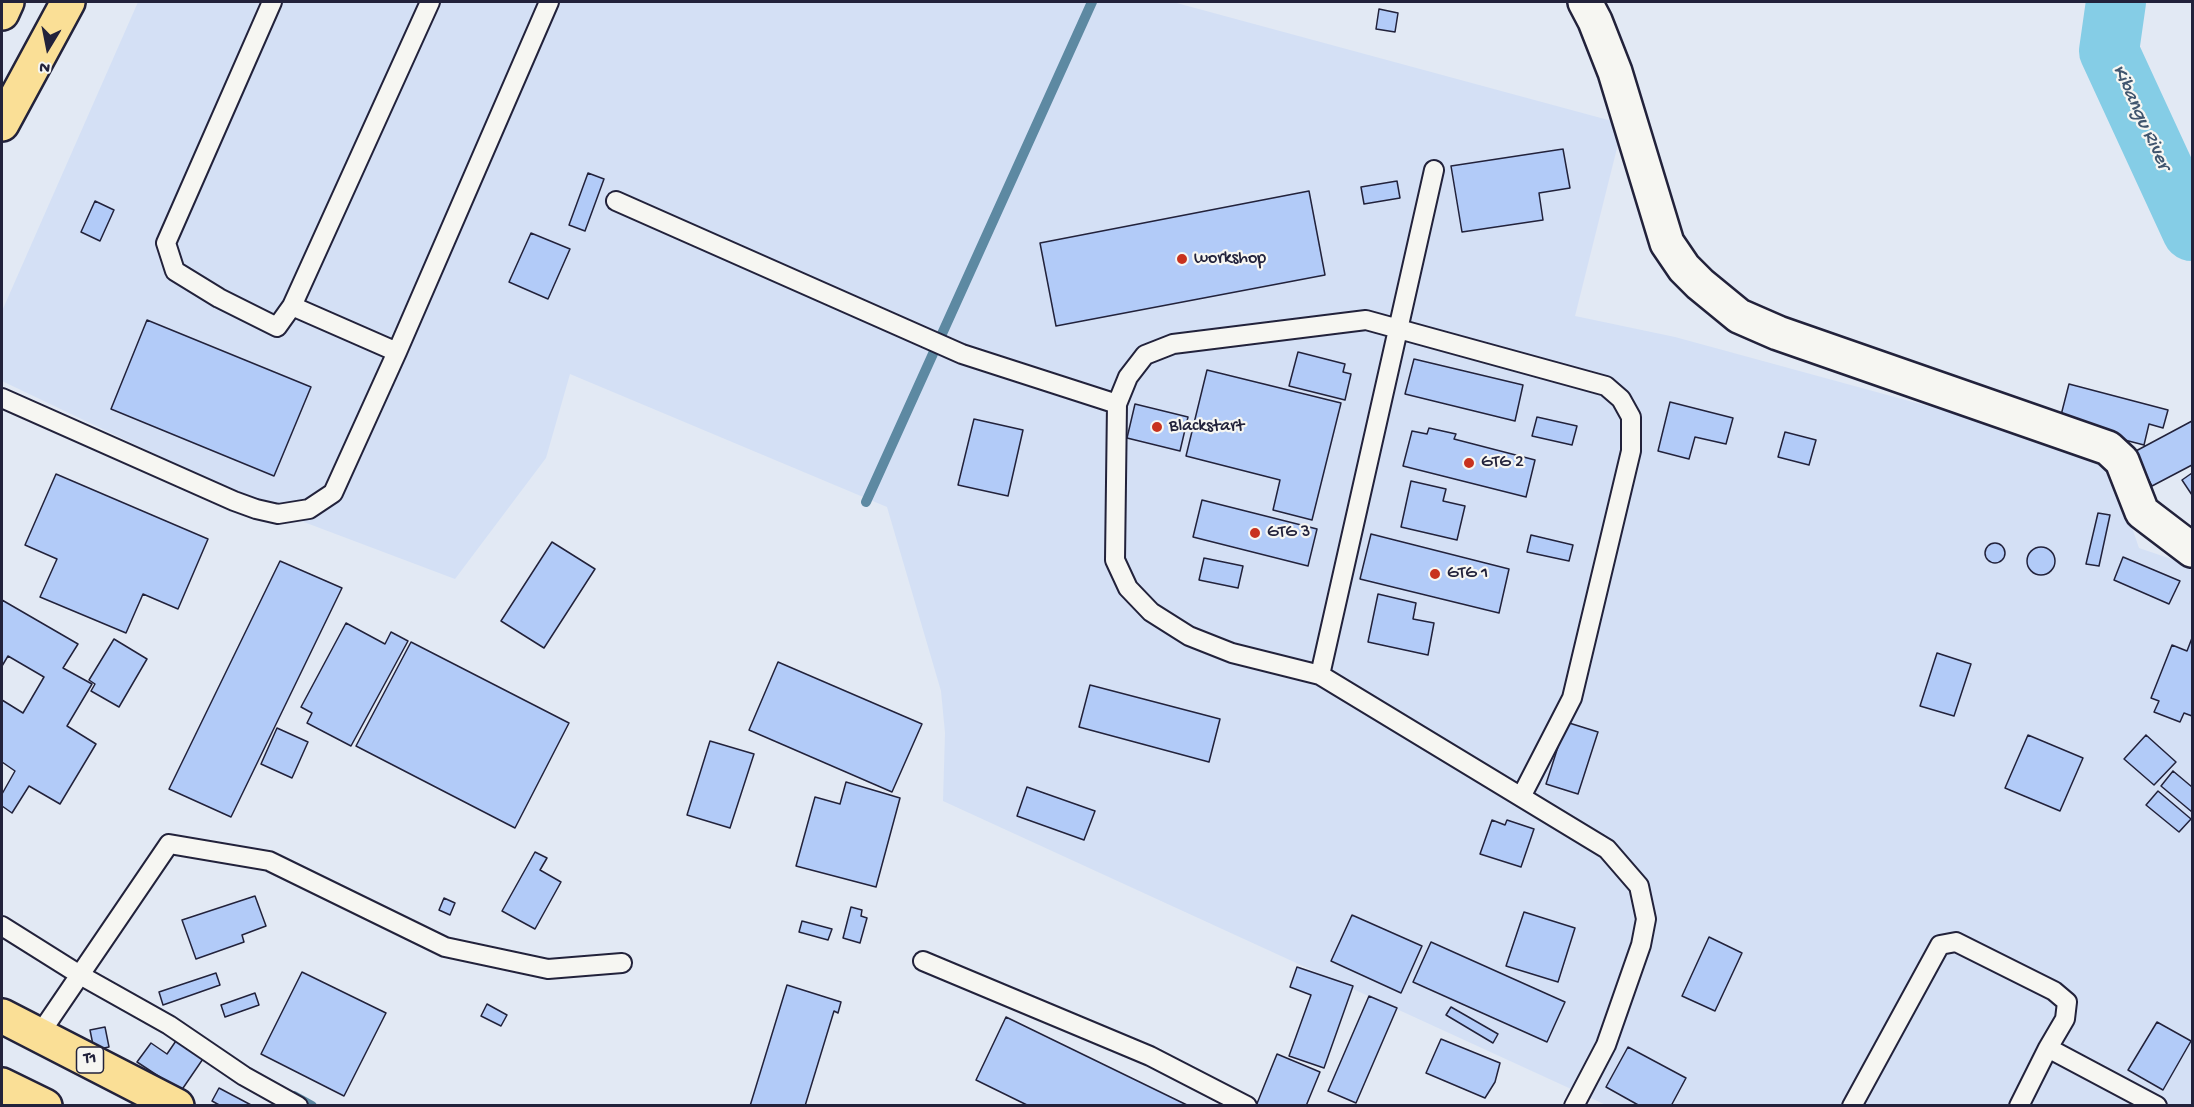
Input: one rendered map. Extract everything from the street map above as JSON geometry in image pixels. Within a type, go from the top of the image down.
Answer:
[{"type":"main road","points":[[2,13],[7,2]]},
{"type":"main road","points":[[2,124],[68,2]]},
{"type":"main road","name":"T1","points":[[2,1016],[177,1106]]},
{"type":"main road","points":[[2,1085],[45,1106]]},
{"type":"street","points":[[1585,2],[1615,72],[1667,243],[1684,268],[1700,284],[1738,316],[1778,333],[2108,448],[2122,461],[2142,512],[2193,550]]},
{"type":"lane","points":[[272,2],[166,243],[175,271],[219,298],[277,327],[292,306],[430,2]]},
{"type":"lane","points":[[2,398],[256,509],[278,514],[309,509],[333,494],[549,2]]},
{"type":"lane","points":[[1320,675],[1434,170]]},
{"type":"lane","points":[[616,201],[962,354],[1117,404]]},
{"type":"lane","points":[[292,306],[397,352]]},
{"type":"lane","points":[[1521,797],[1572,698],[1631,451],[1630,417],[1622,399],[1606,386],[1366,321],[1173,344],[1145,355],[1128,376],[1117,404],[1115,560],[1128,588],[1151,612],[1188,636],[1232,653],[1320,675],[1521,797],[1607,849],[1639,886],[1646,919],[1641,945],[1606,1045],[1575,1106]]},
{"type":"lane","points":[[39,1035],[169,844],[269,861],[445,947],[548,969],[622,963]]},
{"type":"lane","points":[[2,926],[80,975],[170,1025],[244,1076],[298,1106]]},
{"type":"lane","points":[[1852,1106],[1940,945],[1956,942],[2054,992],[2067,1002],[2065,1019],[2019,1106]]},
{"type":"lane","points":[[923,961],[1150,1056],[1248,1106]]},
{"type":"lane","points":[[2048,1048],[2157,1106]]},
{"type":"shaded area","points":[[138,2],[1173,2],[1623,124],[1575,316],[1675,337],[2107,455],[2139,548],[2192,566],[2192,1105],[1606,1105],[943,801],[945,733],[941,691],[887,507],[570,374],[546,458],[455,579],[272,510],[2,381],[2,311]]},
{"type":"building","points":[[1379,9],[1398,13],[1395,32],[1376,29]]},
{"type":"building","points":[[1563,149],[1570,188],[1539,193],[1543,220],[1462,232],[1451,166]]},
{"type":"building","points":[[588,173],[604,179],[585,231],[569,225]]},
{"type":"building","points":[[1397,181],[1400,198],[1364,204],[1361,187]]},
{"type":"building","name":"workshop","points":[[1309,191],[1325,275],[1056,326],[1040,243]]},
{"type":"building","points":[[95,201],[114,210],[100,241],[81,232]]},
{"type":"building","points":[[531,233],[570,249],[548,299],[509,282]]},
{"type":"building","points":[[147,320],[311,387],[274,476],[111,409]]},
{"type":"building","points":[[1298,352],[1345,364],[1343,372],[1351,374],[1345,400],[1289,386]]},
{"type":"building","points":[[1414,359],[1523,385],[1515,421],[1405,394]]},
{"type":"building","points":[[1207,370],[1341,403],[1312,520],[1273,510],[1280,480],[1186,456]]},
{"type":"building","points":[[2069,384],[2168,410],[2163,428],[2149,424],[2144,445],[2059,423]]},
{"type":"building","points":[[1670,402],[1733,418],[1726,444],[1695,437],[1689,459],[1658,451]]},
{"type":"building","name":"Blackstart","points":[[1135,404],[1188,417],[1180,451],[1127,438]]},
{"type":"building","points":[[1537,417],[1577,426],[1572,445],[1532,436]]},
{"type":"building","points":[[974,419],[1023,430],[1008,496],[958,485]]},
{"type":"building","points":[[2192,421],[2192,465],[2152,486],[2134,452]]},
{"type":"building","name":"GTG 2","points":[[1429,428],[1456,434],[1454,439],[1535,460],[1526,497],[1403,466],[1412,431],[1427,434]]},
{"type":"building","points":[[1785,432],[1816,440],[1809,465],[1778,457]]},
{"type":"building","points":[[2192,473],[2192,495],[2182,480]]},
{"type":"building","points":[[56,474],[208,539],[178,609],[143,594],[126,633],[40,597],[57,559],[25,545]]},
{"type":"building","points":[[1411,481],[1446,489],[1443,501],[1465,506],[1457,540],[1401,527]]},
{"type":"building","name":"GTG 3","points":[[1202,500],[1317,529],[1308,566],[1193,537]]},
{"type":"building","points":[[2098,513],[2110,515],[2099,566],[2086,564]]},
{"type":"building","name":"GTG 1","points":[[1371,534],[1509,569],[1499,613],[1360,579]]},
{"type":"building","points":[[1531,535],[1573,545],[1569,561],[1527,552]]},
{"type":"building","points":[[552,542],[595,569],[544,648],[501,621]]},
{"type":"building","points":[[1995,543],[2002,546],[2005,553],[2002,560],[1995,563],[1988,560],[1985,553],[1988,546]]},
{"type":"building","points":[[2041,547],[2051,551],[2055,561],[2051,571],[2041,575],[2031,571],[2027,561],[2031,551]]},
{"type":"building","points":[[2123,557],[2180,581],[2169,604],[2114,580]]},
{"type":"building","points":[[1204,558],[1243,566],[1238,588],[1199,580]]},
{"type":"building","points":[[280,561],[342,588],[231,817],[169,789]]},
{"type":"building","points":[[1378,594],[1416,603],[1413,619],[1434,623],[1428,655],[1368,642]]},
{"type":"building","points":[[2,600],[78,644],[63,668],[92,684],[67,726],[96,744],[60,804],[29,786],[12,813],[2,806]]},
{"type":"building","points":[[346,623],[385,644],[391,632],[408,641],[351,746],[307,723],[312,713],[301,707]]},
{"type":"building","points":[[2192,638],[2192,716],[2184,713],[2180,722],[2154,712],[2159,701],[2151,698],[2172,645],[2187,651]]},
{"type":"building","points":[[114,639],[147,659],[119,707],[91,691],[95,684],[89,680]]},
{"type":"building","points":[[411,642],[569,723],[515,828],[356,746]]},
{"type":"building","points":[[1937,653],[1971,664],[1954,716],[1920,706]]},
{"type":"building","points":[[8,656],[44,677],[23,713],[2,700],[2,666]]},
{"type":"building","points":[[778,662],[922,724],[892,792],[749,730]]},
{"type":"building","points":[[1090,685],[1220,719],[1209,762],[1079,727]]},
{"type":"building","points":[[1566,722],[1598,732],[1578,794],[1546,784]]},
{"type":"building","points":[[277,728],[308,742],[292,778],[261,764]]},
{"type":"building","points":[[2028,735],[2083,758],[2060,811],[2005,788]]},
{"type":"building","points":[[2146,735],[2176,762],[2154,785],[2124,759]]},
{"type":"building","points":[[710,741],[754,754],[730,828],[687,815]]},
{"type":"building","points":[[2,762],[15,771],[2,794]]},
{"type":"building","points":[[2173,771],[2192,787],[2192,812],[2161,786]]},
{"type":"building","points":[[846,782],[900,798],[876,887],[796,866],[815,797],[840,804]]},
{"type":"building","points":[[1027,787],[1095,811],[1084,840],[1017,816]]},
{"type":"building","points":[[2158,791],[2191,819],[2179,832],[2146,805]]},
{"type":"building","points":[[1492,820],[1505,825],[1507,820],[1534,829],[1521,867],[1480,854]]},
{"type":"building","points":[[535,852],[547,858],[540,870],[561,882],[535,929],[502,911]]},
{"type":"building","points":[[255,896],[266,926],[242,935],[244,942],[196,959],[182,920]]},
{"type":"building","points":[[444,898],[455,903],[450,915],[439,910]]},
{"type":"building","points":[[851,907],[862,910],[861,916],[867,918],[860,943],[843,938]]},
{"type":"building","points":[[1524,912],[1575,928],[1558,982],[1506,966]]},
{"type":"building","points":[[1352,915],[1422,946],[1401,993],[1331,961]]},
{"type":"building","points":[[802,921],[832,929],[828,940],[799,932]]},
{"type":"building","points":[[1709,937],[1742,953],[1715,1011],[1682,996]]},
{"type":"building","points":[[1431,942],[1565,1002],[1547,1042],[1413,982]]},
{"type":"building","points":[[1297,967],[1353,986],[1324,1068],[1289,1056],[1311,995],[1290,987]]},
{"type":"building","points":[[302,972],[386,1013],[344,1096],[261,1054]]},
{"type":"building","points":[[216,973],[220,985],[163,1005],[159,992]]},
{"type":"building","points":[[787,985],[841,1002],[838,1013],[834,1011],[805,1106],[750,1106]]},
{"type":"building","points":[[255,993],[259,1005],[225,1017],[221,1005]]},
{"type":"building","points":[[1369,996],[1397,1008],[1356,1103],[1328,1091]]},
{"type":"building","points":[[487,1004],[507,1015],[501,1026],[481,1016]]},
{"type":"building","points":[[1451,1007],[1498,1034],[1493,1043],[1446,1015]]},
{"type":"building","points":[[1006,1017],[1189,1106],[1029,1106],[976,1080]]},
{"type":"building","points":[[2157,1022],[2191,1041],[2163,1090],[2128,1070]]},
{"type":"building","points":[[105,1027],[109,1047],[94,1050],[90,1030]]},
{"type":"building","points":[[180,1035],[207,1053],[181,1091],[137,1062],[151,1043],[167,1054]]},
{"type":"building","points":[[1441,1039],[1500,1063],[1495,1082],[1485,1098],[1426,1073]]},
{"type":"building","points":[[1628,1047],[1686,1078],[1671,1106],[1640,1106],[1606,1087]]},
{"type":"building","points":[[1277,1054],[1320,1072],[1306,1106],[1256,1106]]},
{"type":"building","points":[[219,1088],[253,1106],[221,1106],[212,1101]]},
{"type":"waterway","points":[[866,502],[1092,2]]},
{"type":"waterway","name":"Kibangu River","points":[[2116,2],[2109,51],[2192,231]]},
{"type":"waterway","points":[[294,1096],[312,1106]]},
{"type":"place","name":"workshop","points":[[1182,259]]},
{"type":"place","name":"Blackstart","points":[[1157,427]]},
{"type":"place","name":"GTG 2","points":[[1469,463]]},
{"type":"place","name":"GTG 3","points":[[1255,533]]},
{"type":"place","name":"GTG 1","points":[[1435,574]]}]
